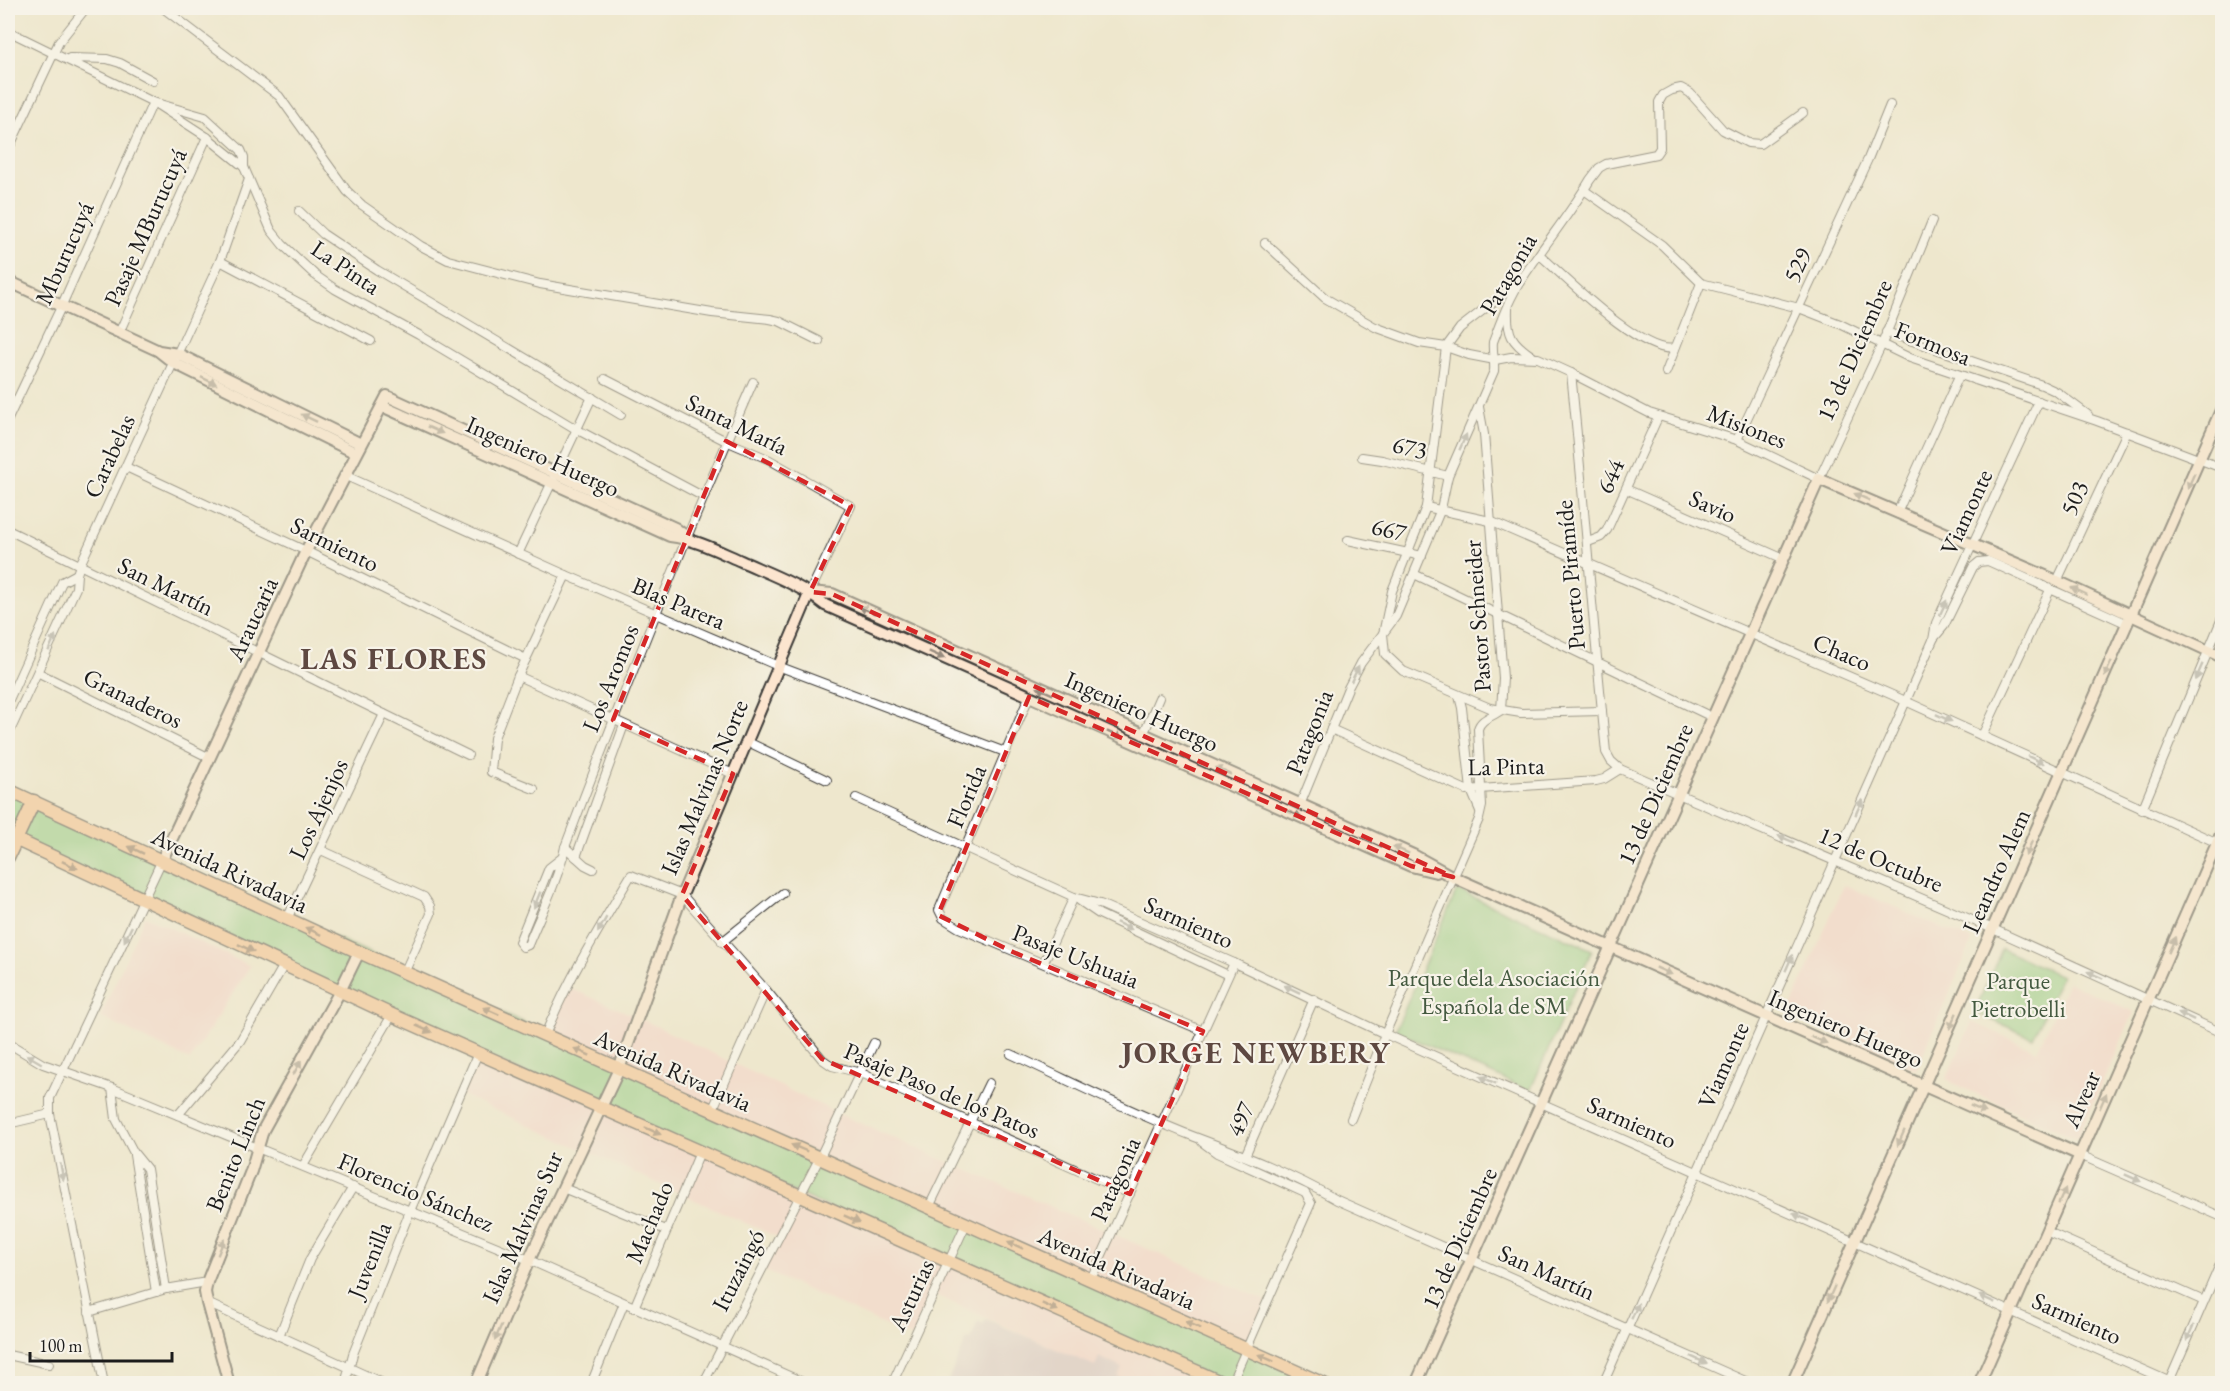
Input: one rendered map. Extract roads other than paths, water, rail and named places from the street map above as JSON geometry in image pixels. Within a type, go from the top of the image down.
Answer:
[{"type":"main road","points":[[8,281],[176,359],[359,449]]},
{"type":"main road","name":"Araucaria","points":[[161,862],[306,551],[385,401]]},
{"type":"main road","name":"Ingeniero Huergo","points":[[385,401],[552,478],[675,528],[688,538],[810,592],[825,605],[1029,697],[1411,866],[1453,877]]},
{"type":"main road","name":"Leandro Alem","points":[[1792,1383],[2223,408]]},
{"type":"main road","name":"Misiones","points":[[1819,478],[1973,545],[2130,620],[2223,657]]},
{"type":"main road","name":"13 de Diciembre","points":[[1416,1383],[1819,478]]},
{"type":"main road","name":"Ingeniero Huergo","points":[[810,592],[832,594],[1413,855],[1453,877],[2080,1155]]},
{"type":"main road","name":"Islas Malvinas Norte","points":[[609,1089],[619,1069],[682,895],[810,592]]},
{"type":"main road","name":"Avenida Rivadavia","points":[[8,790],[358,952],[1324,1383]]},
{"type":"main road","points":[[8,857],[12,838],[34,801]]},
{"type":"main road","points":[[12,838],[392,1015],[1225,1383]]},
{"type":"main road","name":"Alvear","points":[[1979,1383],[2221,840]]},
{"type":"main road","name":"Benito Linch","points":[[229,1383],[207,1303],[205,1292],[207,1282],[251,1171],[262,1130],[340,991],[358,952]]},
{"type":"main road","name":"Islas Malvinas Sur","points":[[476,1383],[529,1260],[609,1089]]},
{"type":"street","points":[[8,150],[59,42],[86,8]]},
{"type":"street","points":[[163,8],[279,96],[347,191],[362,205],[421,246],[448,260],[540,284],[712,313],[770,319],[779,321],[819,341]]},
{"type":"street","name":"La Pinta","points":[[8,31],[153,102],[207,137],[244,167],[271,230],[283,245],[335,289],[419,335],[576,429],[704,497]]},
{"type":"street","points":[[65,58],[107,59],[120,63],[153,81]]},
{"type":"street","name":"Patagonia","points":[[1300,805],[1361,663],[1396,616],[1422,556],[1441,509],[1448,476],[1494,371],[1496,360],[1492,342],[1509,304],[1521,281],[1599,168],[1606,164],[1656,154],[1660,148],[1659,102],[1663,95],[1672,90],[1681,88],[1690,93],[1723,130],[1748,143],[1760,144],[1803,113]]},
{"type":"street","points":[[153,102],[205,117],[241,150],[244,167]]},
{"type":"street","name":"Mburucuyá","points":[[8,419],[153,102]]},
{"type":"street","name":"529","points":[[1737,441],[1868,159],[1890,105]]},
{"type":"street","name":"Pasaje MBurucuyá","points":[[119,333],[207,137]]},
{"type":"street","name":"Carabelas","points":[[8,733],[39,673],[76,588],[80,565],[220,261],[249,180]]},
{"type":"street","name":"Formosa","points":[[1584,190],[1662,245],[1701,283],[1799,308],[1840,324],[1910,358],[2097,421],[2223,468]]},
{"type":"street","points":[[298,211],[322,234],[377,270],[621,415]]},
{"type":"street","name":"13 de Diciembre","points":[[1819,478],[1882,344],[1932,221]]},
{"type":"street","name":"Misiones","points":[[1265,243],[1325,298],[1375,327],[1419,343],[1446,347],[1496,360],[1533,356],[1572,373],[1658,417],[1737,441],[1819,478]]},
{"type":"street","points":[[1540,255],[1624,328],[1659,348],[1667,350],[1675,348]]},
{"type":"street","name":"La Pinta","points":[[220,261],[370,341]]},
{"type":"street","points":[[1521,281],[1460,328],[1446,347],[1426,507],[1392,591],[1383,634],[1385,654],[1403,671],[1478,704],[1500,710],[1521,714],[1602,711]]},
{"type":"street","points":[[1666,372],[1701,283]]},
{"type":"street","points":[[1509,304],[1509,333],[1517,346],[1533,356]]},
{"type":"street","points":[[1886,332],[2042,385],[2057,392],[2097,421]]},
{"type":"street","name":"Puerto Piramíde","points":[[1572,373],[1606,752],[1611,762],[1620,769]]},
{"type":"street","points":[[1897,513],[1959,376]]},
{"type":"street","name":"Santa María","points":[[605,380],[726,441],[768,459],[851,506]]},
{"type":"street","name":"Los Aromos","points":[[563,857],[549,868],[519,942],[523,947],[528,945],[557,876],[563,857],[565,847],[613,720],[726,441],[753,382]]},
{"type":"street","points":[[518,554],[592,397]]},
{"type":"street","name":"Viamonte","points":[[1603,1383],[1933,640],[1936,623],[2039,401]]},
{"type":"street","name":"Pastor Schneider","points":[[1351,1119],[1385,1034],[1481,812],[1478,729],[1483,720],[1500,710],[1503,678],[1484,434],[1479,405]]},
{"type":"street","name":"644","points":[[1588,542],[1601,537],[1607,530],[1658,417]]},
{"type":"street","name":"503","points":[[1983,736],[2127,432]]},
{"type":"street","name":"673","points":[[1362,458],[1448,476]]},
{"type":"street","name":"Sarmiento","points":[[126,467],[306,551],[526,659]]},
{"type":"street","name":"Blas Parera","points":[[344,475],[656,615],[778,666],[1005,752]]},
{"type":"street","name":"Savio","points":[[1626,489],[1784,559]]},
{"type":"street","name":"Islas Malvinas Norte","points":[[810,592],[851,506]]},
{"type":"street","name":"Chaco","points":[[1426,507],[1490,521],[1906,700],[2142,810],[2221,840]]},
{"type":"street","name":"San Martín","points":[[8,530],[468,755]]},
{"type":"street","name":"667","points":[[1348,540],[1422,556]]},
{"type":"street","name":"Misiones","points":[[1979,562],[1988,561],[2053,585]]},
{"type":"street","name":"Viamonte","points":[[1933,640],[1944,627],[1973,567],[1979,562]]},
{"type":"street","name":"Carabelas","points":[[8,702],[62,582],[77,574]]},
{"type":"street","points":[[1414,574],[1712,717]]},
{"type":"street","points":[[534,789],[491,772],[494,738],[518,676],[566,575]]},
{"type":"street","points":[[2142,810],[2223,618]]},
{"type":"street","name":"Granaderos","points":[[39,673],[210,758]]},
{"type":"street","points":[[518,676],[733,774]]},
{"type":"street","name":"Pastor Schneider","points":[[1459,696],[1471,790],[1481,812]]},
{"type":"street","name":"Florida","points":[[939,910],[1029,697]]},
{"type":"street","points":[[1143,735],[1159,698]]},
{"type":"street","name":"Los Ajenjos","points":[[287,919],[384,714]]},
{"type":"street","name":"Los Aromos","points":[[576,856],[624,726]]},
{"type":"street","name":"La Pinta","points":[[1331,729],[1466,790],[1596,781],[1620,769]]},
{"type":"street","points":[[746,741],[827,780]]},
{"type":"street","name":"12 de Octubre","points":[[1620,769],[1993,929],[2223,1033]]},
{"type":"street","name":"Sarmiento","points":[[856,798],[1074,897],[1100,904],[1234,963],[1385,1034],[2011,1310],[2170,1383]]},
{"type":"street","points":[[565,847],[593,869]]},
{"type":"street","points":[[321,850],[424,897],[430,906],[431,914],[405,973]]},
{"type":"street","points":[[104,1383],[50,1114],[50,1098],[161,862]]},
{"type":"street","name":"Pasaje Paso de los Patos","points":[[544,1035],[577,968],[631,875],[682,895],[766,990],[822,1059],[832,1066],[861,1073],[1130,1194]]},
{"type":"street","points":[[722,942],[783,893]]},
{"type":"street","points":[[1044,962],[1074,897]]},
{"type":"street","name":"Sarmiento","points":[[1074,897],[1099,914],[1228,975]]},
{"type":"street","name":"Pasaje Ushuaia","points":[[939,910],[943,918],[959,928],[1203,1030]]},
{"type":"street","name":"Patagonia","points":[[1091,1279],[1234,963]]},
{"type":"street","points":[[178,1115],[240,1041],[284,965]]},
{"type":"street","points":[[712,1111],[766,990]]},
{"type":"street","name":"497","points":[[1245,1156],[1314,999]]},
{"type":"street","points":[[303,1166],[392,1015]]},
{"type":"street","name":"Florencio Sánchez","points":[[8,1043],[43,1064],[112,1088],[353,1186],[529,1260],[720,1347],[807,1383]]},
{"type":"street","points":[[820,1157],[874,1043]]},
{"type":"street","name":"Juvenilla","points":[[345,1383],[353,1354],[410,1210],[478,1053]]},
{"type":"street","name":"San Martín","points":[[1011,1054],[1752,1383]]},
{"type":"street","points":[[930,1207],[989,1083]]},
{"type":"street","points":[[112,1088],[116,1119],[134,1153],[147,1169],[166,1289]]},
{"type":"street","points":[[8,1124],[50,1114]]},
{"type":"street","name":"San Martín","points":[[1196,1137],[1217,1153],[1305,1193],[1311,1203],[1246,1349]]},
{"type":"street","name":"Machado","points":[[634,1308],[700,1152]]},
{"type":"street","points":[[134,1153],[156,1292]]},
{"type":"street","name":"Ingeniero Huergo","points":[[2080,1155],[2223,1217]]},
{"type":"street","name":"Ituzaingó","points":[[703,1383],[820,1157]]},
{"type":"street","points":[[279,1336],[310,1259],[353,1186]]},
{"type":"street","points":[[562,1188],[666,1230]]},
{"type":"street","name":"Asturias","points":[[892,1383],[966,1224]]},
{"type":"street","points":[[2046,1231],[2204,1301]]},
{"type":"street","points":[[2170,1383],[2223,1260]]},
{"type":"street","points":[[89,1312],[166,1289],[207,1282]]},
{"type":"street","points":[[207,1303],[385,1383]]},
{"type":"street","points":[[591,1383],[624,1303]]},
{"type":"street","points":[[1231,1383],[1246,1349]]},
{"type":"street","points":[[8,1354],[48,1364]]},
{"type":"district","name":"LAS FLORES","points":[[394,658]]},
{"type":"district","name":"JORGE NEWBERY","points":[[1256,1052]]},
{"type":"park label","name":"Parque dela Asociación Española de SM","points":[[1494,991]]},
{"type":"park label","name":"Parque Pietrobelli","points":[[2018,994]]}]
